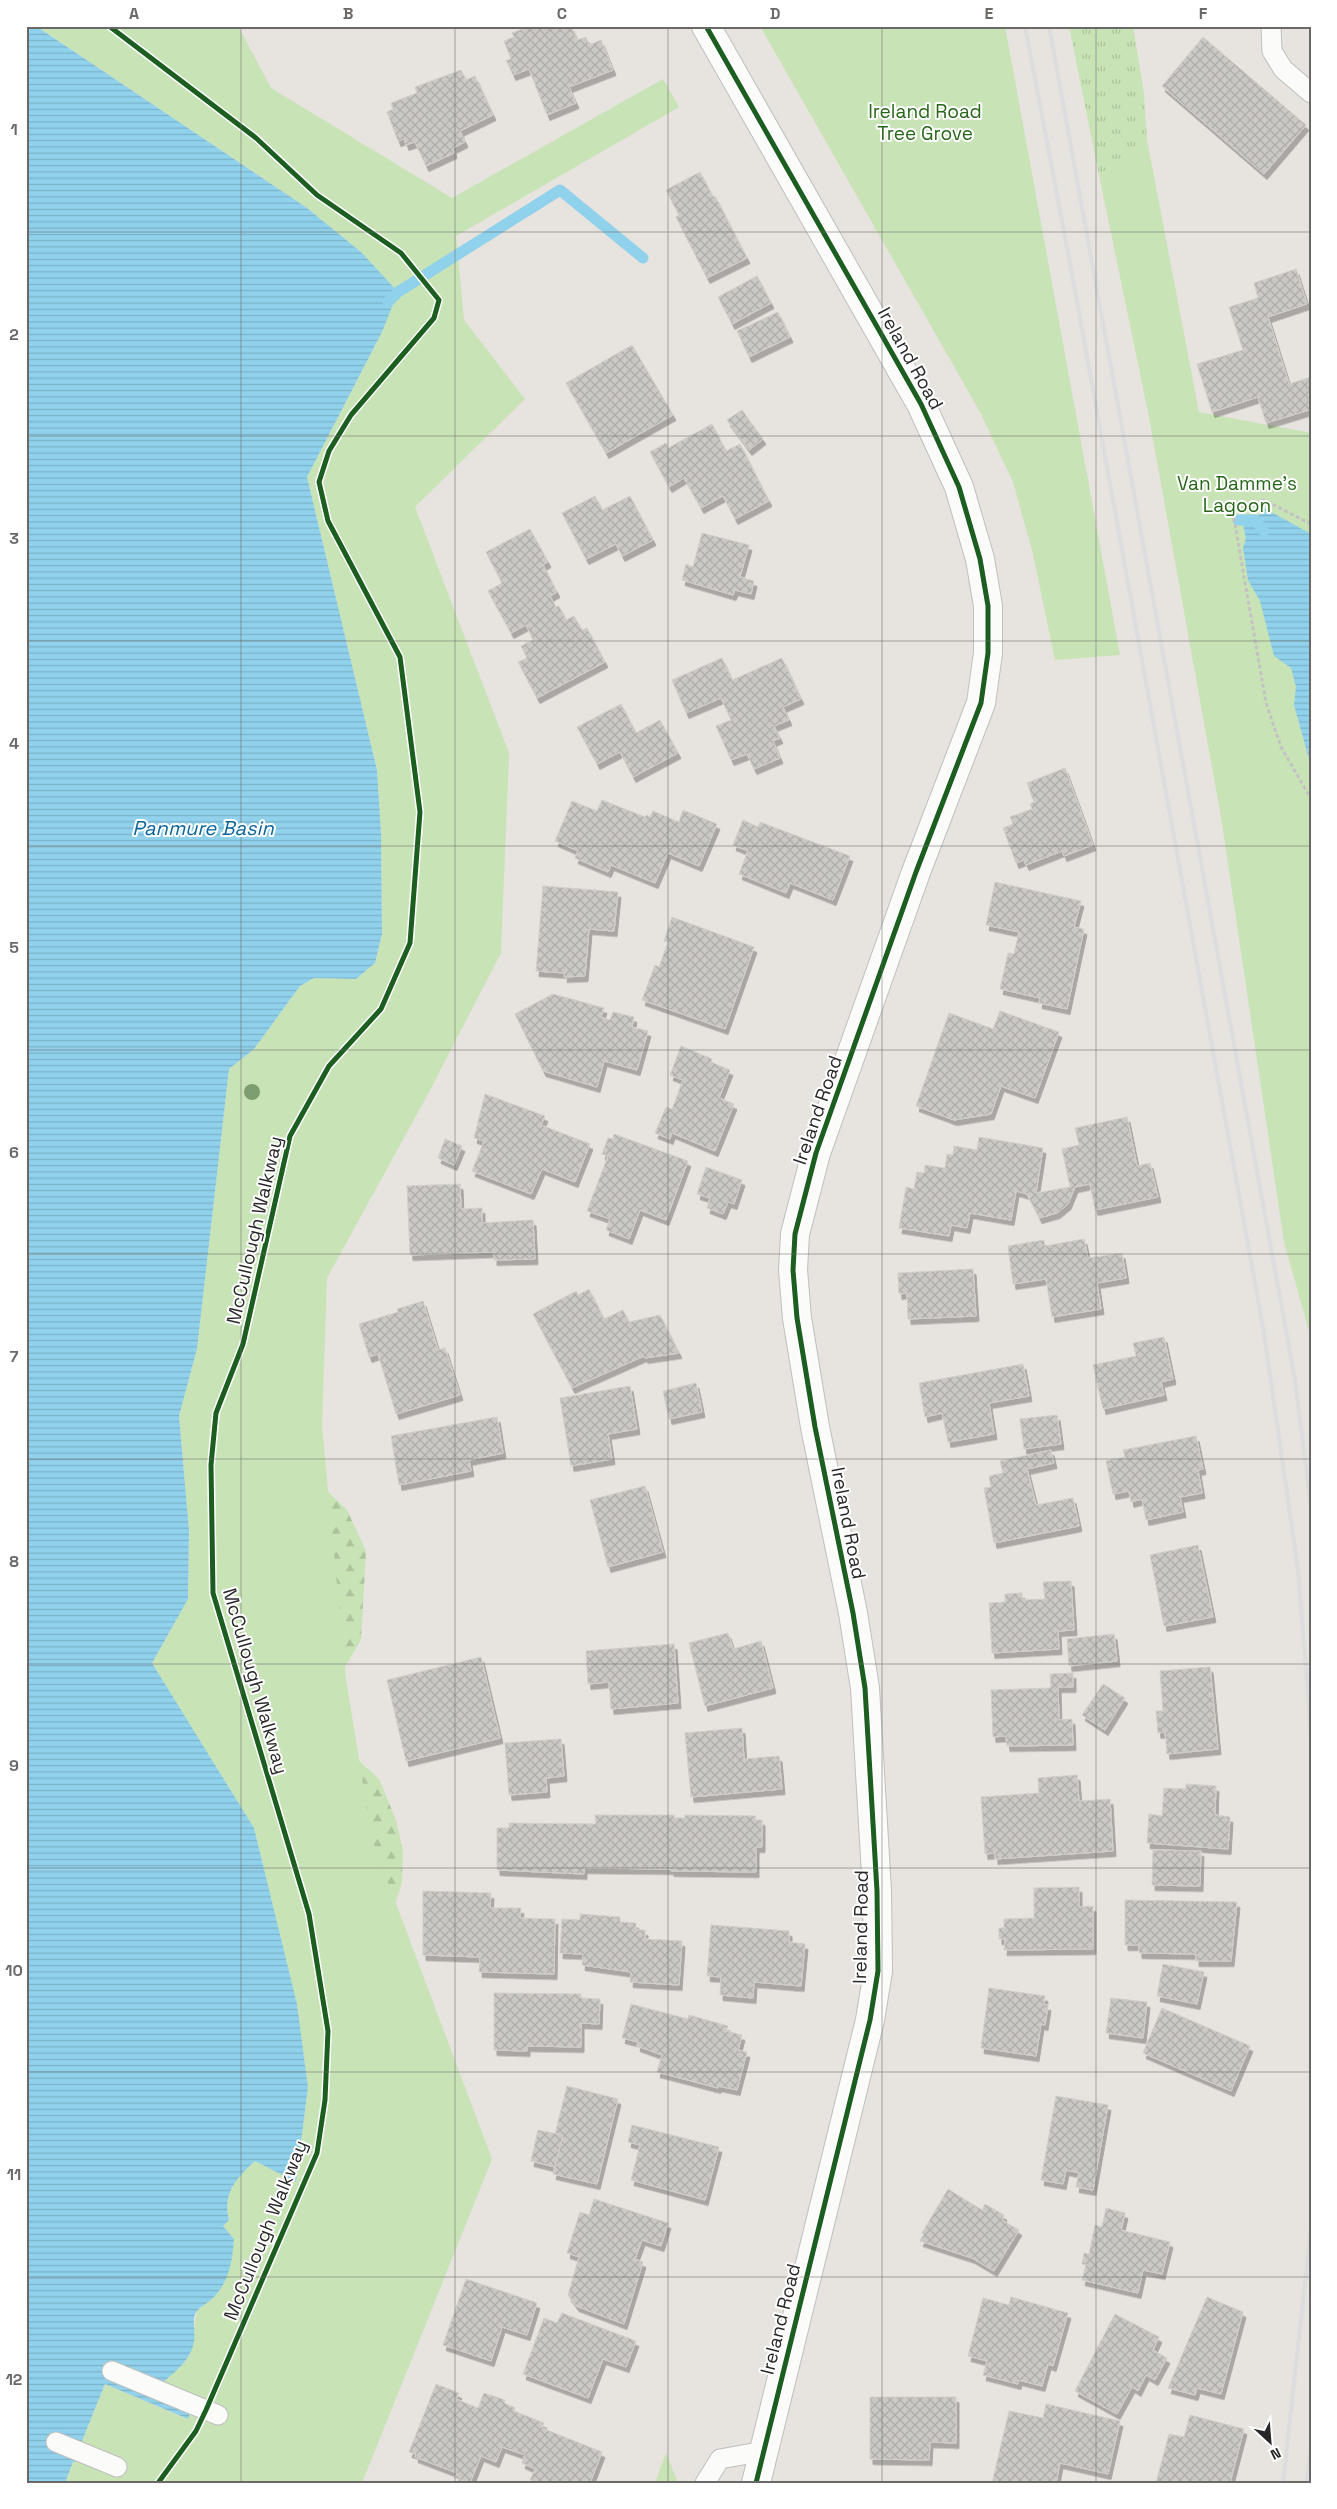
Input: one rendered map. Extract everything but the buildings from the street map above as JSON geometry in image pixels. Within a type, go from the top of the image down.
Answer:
[{"type":"street","name":"Ireland Road","points":[[706,26],[921,404],[959,487],[980,559],[988,606],[988,653],[981,703],[916,872],[816,1153],[794,1234],[793,1270],[799,1327],[815,1427],[853,1614],[865,1688],[877,1891],[878,1971],[870,2020],[756,2483]]},
{"type":"lane","points":[[1271,26],[1272,51],[1283,69],[1311,93]]},
{"type":"lane","points":[[112,2371],[218,2415]]},
{"type":"lane","points":[[56,2442],[117,2467]]},
{"type":"lane","points":[[705,2483],[720,2459],[764,2451]]},
{"type":"path","points":[[1311,524],[1264,500],[1233,513],[1266,703],[1280,747],[1311,798]]},
{"type":"green space","points":[[36,26],[238,26],[271,88],[452,198],[663,79],[679,107],[456,236],[464,320],[525,399],[415,507],[509,753],[501,953],[428,1094],[327,1278],[322,1426],[346,1679],[372,1840],[492,2159],[362,2483],[65,2483],[105,2384],[187,2419],[161,2383],[190,2355],[197,2310],[214,2296],[228,2270],[234,2239],[223,2226],[229,2220],[227,2211],[229,2194],[242,2173],[255,2160],[296,2181],[308,2087],[297,2004],[254,1828],[152,1663],[188,1599],[189,1530],[179,1416],[197,1349],[229,1069],[254,1049],[300,986],[314,978],[356,979],[375,963],[382,934],[381,833],[377,770],[307,477],[382,332],[361,252],[307,208]]},
{"type":"green space","name":"Ireland Road Tree Grove","points":[[760,26],[1005,26],[1120,655],[1055,660],[1033,554],[1013,482],[980,412]]},
{"type":"green space","points":[[1069,26],[1133,26],[1144,94],[1147,140],[1099,175]]},
{"type":"green space","name":"Van Damme's Lagoon","points":[[1147,140],[1199,412],[1311,433],[1311,1338],[1284,1242],[1221,817],[1149,417],[1099,175]]},
{"type":"green space","points":[[305,1470],[347,1510],[366,1551],[361,1640],[332,1689]]},
{"type":"green space","points":[[335,1739],[379,1779],[396,1820],[403,1851],[402,1882],[391,1917]]},
{"type":"green space","points":[[666,2453],[678,2483],[655,2483]]},
{"type":"water","name":"Panmure Basin","points":[[26,26],[36,26],[307,208],[361,252],[398,292],[382,332],[307,477],[377,770],[381,833],[382,934],[375,963],[356,979],[314,978],[300,986],[254,1049],[229,1069],[197,1349],[179,1416],[189,1530],[188,1599],[152,1663],[254,1828],[297,2004],[308,2087],[296,2182],[255,2161],[242,2173],[229,2194],[227,2211],[229,2220],[223,2226],[234,2239],[229,2271],[218,2292],[195,2314],[193,2348],[190,2354],[182,2365],[162,2383],[195,2396],[188,2419],[105,2384],[82,2441],[85,2447],[78,2461],[73,2462],[65,2483],[26,2483]]},
{"type":"water","points":[[1264,508],[1311,534],[1311,766],[1294,705],[1296,687],[1291,668],[1274,656],[1260,601],[1248,580],[1243,548],[1246,538],[1242,521],[1255,520]]},
{"type":"waterway","points":[[388,302],[398,292],[560,190],[643,258]]},
{"type":"waterway","points":[[1238,520],[1255,520],[1264,531]]},
{"type":"railway","points":[[1025,26],[1072,274],[1264,1333],[1298,1570],[1311,1734]]},
{"type":"railway","points":[[1049,26],[1295,1380],[1311,1507]]},
{"type":"railway","points":[[1283,2483],[1311,2228]]},
{"type":"railway","points":[[1306,2483],[1311,2450]]},
{"type":"cycle path","name":"McCullough Walkway","points":[[109,26],[256,138],[317,195],[401,253],[439,300],[434,318],[351,415],[329,451],[319,482],[328,521],[400,657],[420,812],[410,943],[381,1009],[329,1066],[290,1136],[243,1344],[216,1413],[211,1465],[213,1593],[309,1914],[328,2031],[325,2100],[317,2153],[206,2410],[196,2431],[158,2483]]},
{"type":"cycle path","points":[[706,26],[921,404],[959,487],[980,559],[988,606],[988,653],[981,703],[916,872],[816,1153],[795,1234],[793,1270],[797,1318],[815,1427],[853,1613],[865,1688],[877,1891],[878,1971],[870,2020],[756,2483]]}]
